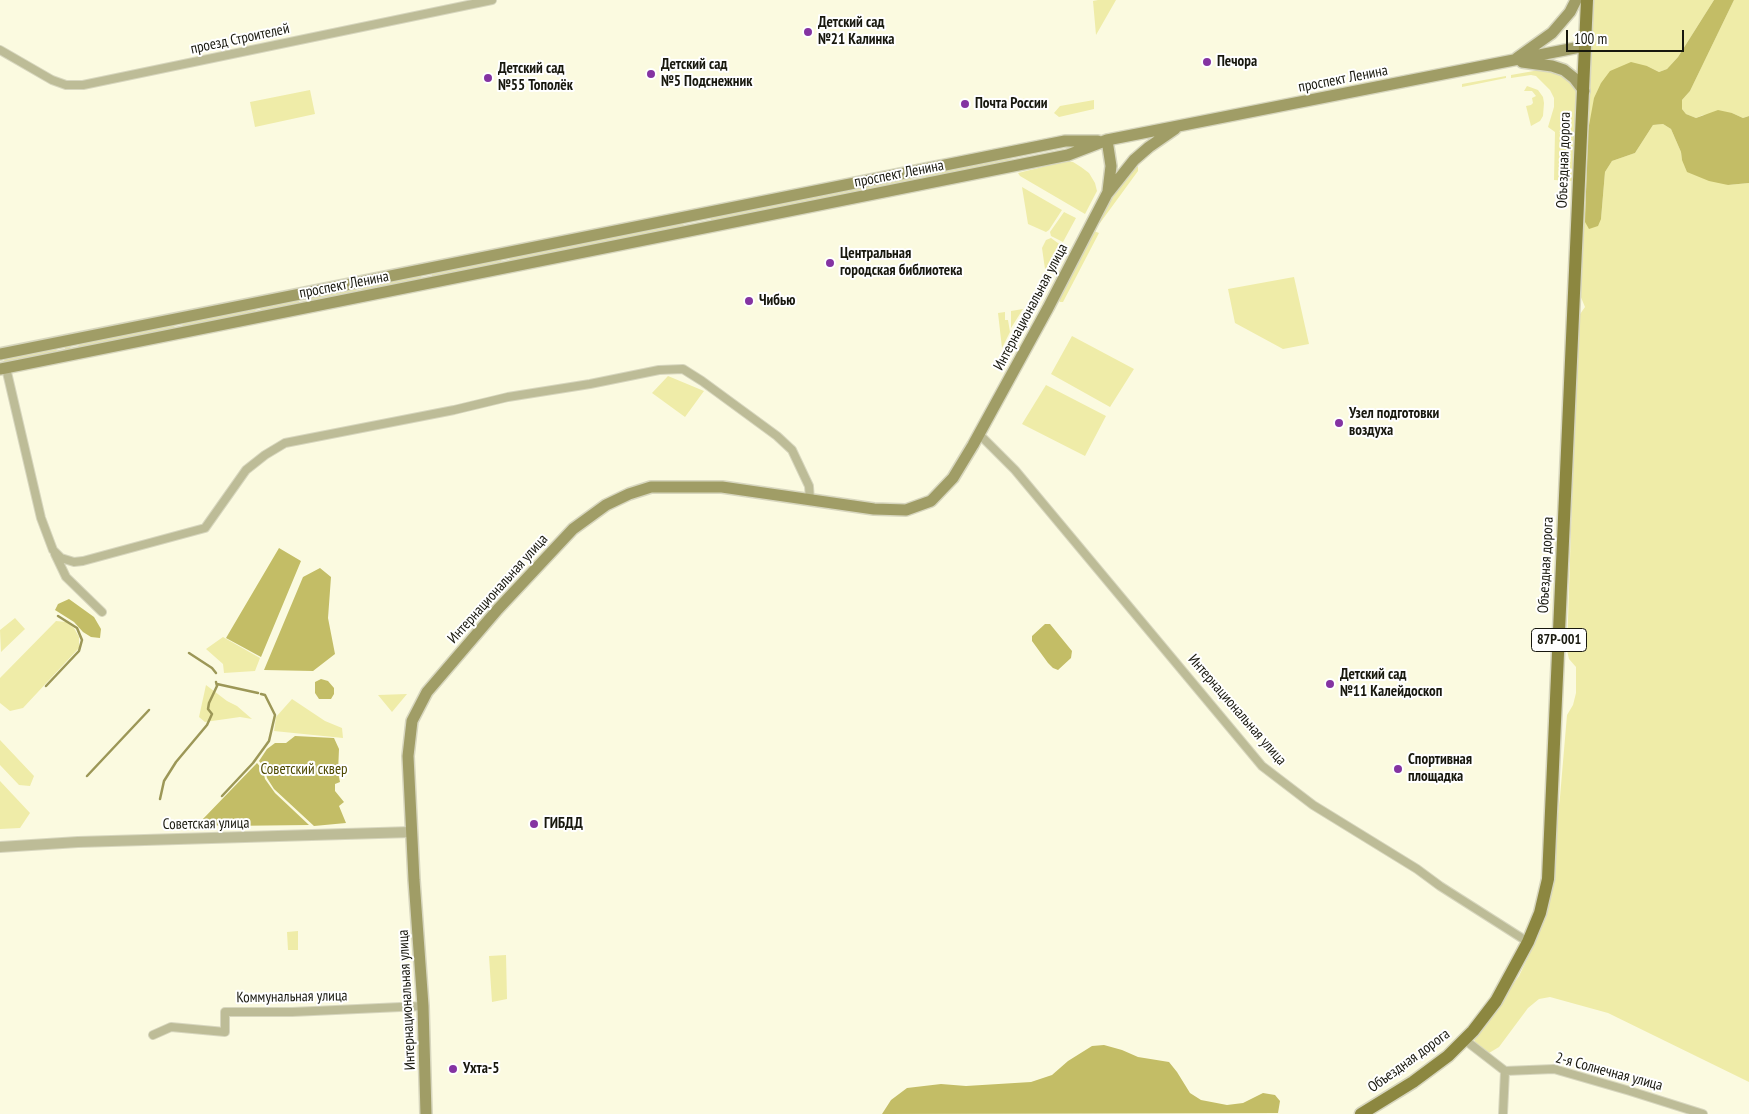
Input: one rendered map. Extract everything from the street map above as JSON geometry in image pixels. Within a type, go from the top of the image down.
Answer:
[{"type":"main road","points":[[1513,60],[1552,32],[1570,12],[1576,0]]},
{"type":"main road","name":"87Р-001","points":[[1584,90],[1588,0]]},
{"type":"main road","name":"проспект Ленина","points":[[0,354],[1065,141],[1107,140],[1585,46]]},
{"type":"main road","points":[[1513,60],[1552,66],[1564,70],[1584,90]]},
{"type":"main road","name":"Объездная дорога","points":[[1361,1114],[1412,1082],[1448,1056],[1465,1040],[1496,1000],[1528,942],[1540,913],[1548,879],[1584,90]]},
{"type":"main road","name":"Интернациональная улица","points":[[426,1114],[423,1006],[408,756],[412,720],[427,692],[498,609],[573,529],[606,505],[629,494],[651,487],[722,487],[874,509],[906,510],[931,501],[953,478],[979,434],[1048,308],[1107,194],[1134,160],[1178,126]]},
{"type":"main road","name":"проспект Ленина","points":[[3,368],[1068,156],[1107,140]]},
{"type":"main road","name":"Интернациональная улица","points":[[1107,140],[1110,166],[1107,194]]},
{"type":"main road","points":[[692,216],[694,230]]},
{"type":"street","name":"проезд Строителей","points":[[0,50],[52,80],[66,84],[84,85],[492,0]]},
{"type":"street","points":[[3,368],[41,518],[53,550],[66,577],[102,612]]},
{"type":"street","points":[[53,550],[61,558],[74,562],[83,561],[206,528],[246,470],[265,455],[285,443],[454,410],[508,397],[590,384],[659,370],[683,369],[777,436],[792,450],[809,486],[810,500]]},
{"type":"street","name":"Интернациональная улица","points":[[979,434],[1015,470],[1262,766],[1313,805],[1417,869],[1440,886],[1528,942]]},
{"type":"street","name":"Советская улица","points":[[0,847],[78,842],[412,832]]},
{"type":"street","name":"Коммунальная улица","points":[[153,1035],[171,1027],[225,1032],[225,1012],[292,1012],[423,1006]]},
{"type":"street","points":[[1465,1040],[1506,1071],[1503,1114]]},
{"type":"street","name":"2-я Солнечная улица","points":[[1506,1071],[1554,1069],[1630,1090],[1702,1114]]},
{"type":"shaded area","points":[[1116,0],[1096,35],[1093,1]]},
{"type":"shaded area","points":[[1591,0],[1714,0],[1678,57],[1667,69],[1659,72],[1647,66],[1601,83],[1601,219],[1605,172],[1612,161],[1635,153],[1653,125],[1663,124],[1671,129],[1681,152],[1682,160],[1728,185],[1749,183],[1749,1082],[1608,1013],[1550,997],[1539,999],[1528,1008],[1499,1047],[1489,1053],[1482,1050],[1475,1043],[1474,1038],[1519,976],[1537,938],[1551,873],[1567,715],[1573,705],[1576,693],[1576,667],[1569,659],[1567,650],[1578,317],[1585,307],[1580,295]]},
{"type":"shaded area","points":[[1734,0],[1749,0],[1749,116],[1743,118],[1732,113],[1703,115],[1696,118],[1686,114],[1682,109],[1682,100],[1690,91]]},
{"type":"shaded area","points":[[1545,69],[1563,73],[1576,85],[1579,97],[1573,151],[1573,181],[1554,180],[1555,132],[1548,127],[1554,107],[1554,98],[1550,90],[1536,76],[1511,78],[1511,75]]},
{"type":"shaded area","points":[[1506,76],[1506,78],[1462,87],[1462,84]]},
{"type":"shaded area","points":[[1527,86],[1538,90],[1543,97],[1544,103],[1543,116],[1540,121],[1531,126],[1526,106],[1533,103],[1532,98],[1536,96],[1532,91],[1524,91]]},
{"type":"shaded area","points":[[310,90],[315,114],[255,127],[250,102]]},
{"type":"shaded area","points":[[1094,100],[1094,109],[1059,117],[1054,113],[1060,106]]},
{"type":"shaded area","points":[[1010,157],[1011,162],[923,179],[922,175]]},
{"type":"shaded area","points":[[1067,161],[1073,162],[1089,173],[1095,183],[1097,191],[1085,214],[1020,176],[1018,173]]},
{"type":"shaded area","points":[[1136,166],[1138,171],[1100,223],[1100,218],[1117,191]]},
{"type":"shaded area","points":[[911,177],[912,182],[712,223],[711,220],[711,217]]},
{"type":"shaded area","points":[[1022,187],[1062,210],[1046,232],[1028,224]]},
{"type":"shaded area","points":[[1064,212],[1076,218],[1063,242],[1051,236],[1050,232]]},
{"type":"shaded area","points":[[683,224],[684,228],[510,262],[509,258]]},
{"type":"shaded area","points":[[1094,231],[1099,233],[1063,302],[1060,302],[1058,299]]},
{"type":"shaded area","points":[[1051,238],[1062,246],[1046,276],[1042,248],[1046,240]]},
{"type":"shaded area","points":[[501,260],[502,264],[432,278],[432,273]]},
{"type":"shaded area","points":[[421,276],[422,281],[362,293],[361,288]]},
{"type":"shaded area","points":[[1294,277],[1309,344],[1283,349],[1235,323],[1228,289]]},
{"type":"shaded area","points":[[356,288],[357,293],[308,303],[307,298]]},
{"type":"shaded area","points":[[299,300],[299,305],[261,312],[260,307]]},
{"type":"shaded area","points":[[255,308],[256,313],[183,327],[182,323]]},
{"type":"shaded area","points":[[1023,309],[1011,328],[1011,311]]},
{"type":"shaded area","points":[[1005,312],[1005,320],[1008,320],[1010,332],[1002,348],[998,313]]},
{"type":"shaded area","points":[[174,324],[175,329],[79,349],[78,343]]},
{"type":"shaded area","points":[[1072,336],[1134,369],[1110,407],[1051,374]]},
{"type":"shaded area","points":[[70,345],[71,350],[5,364],[4,359],[56,348],[57,352],[65,350],[65,346]]},
{"type":"shaded area","points":[[668,376],[704,391],[685,417],[652,393]]},
{"type":"shaded area","points":[[1046,385],[1106,416],[1085,456],[1022,424]]},
{"type":"shaded area","points":[[15,618],[25,629],[1,652],[0,630]]},
{"type":"shaded area","points":[[56,621],[66,622],[74,628],[79,637],[79,648],[23,708],[10,711],[0,703],[0,678]]},
{"type":"shaded area","points":[[223,637],[260,658],[255,671],[224,673],[223,664],[206,649]]},
{"type":"shaded area","points":[[206,685],[237,706],[252,719],[240,717],[205,722],[199,717]]},
{"type":"shaded area","points":[[407,694],[392,712],[378,695]]},
{"type":"shaded area","points":[[292,699],[325,721],[342,728],[343,738],[274,731],[276,717]]},
{"type":"shaded area","points":[[0,740],[34,776],[30,786],[19,785],[0,765]]},
{"type":"shaded area","points":[[0,781],[30,813],[20,828],[0,829]]},
{"type":"shaded area","points":[[298,931],[298,950],[288,950],[287,932]]},
{"type":"shaded area","points":[[506,955],[507,999],[492,1002],[489,956]]},
{"type":"green space","points":[[1714,0],[1734,0],[1690,91],[1682,100],[1682,109],[1686,114],[1696,118],[1718,110],[1743,118],[1749,116],[1749,183],[1728,185],[1709,181],[1687,172],[1671,129],[1663,124],[1653,125],[1635,153],[1612,161],[1605,172],[1601,219],[1598,226],[1589,229],[1585,222],[1588,131],[1594,98],[1601,83],[1610,71],[1631,62],[1647,66],[1659,72],[1667,69],[1678,57]]},
{"type":"green space","points":[[279,548],[301,561],[261,657],[226,638]]},
{"type":"green space","points":[[320,568],[331,577],[328,618],[335,654],[313,671],[264,670],[303,577]]},
{"type":"green space","points":[[69,599],[94,617],[101,629],[100,638],[91,637],[83,632],[74,622],[55,610],[58,604]]},
{"type":"green space","points":[[1045,624],[1050,624],[1072,651],[1071,658],[1058,670],[1048,663],[1032,641],[1032,636]]},
{"type":"green space","points":[[321,679],[328,681],[334,688],[334,694],[331,699],[319,699],[315,693],[315,682]]},
{"type":"green space","name":"Советский сквер","points":[[295,736],[334,738],[339,749],[338,772],[340,782],[335,784],[335,791],[344,802],[339,806],[346,823],[314,826],[274,789],[267,778],[265,768],[259,761],[267,749],[275,743],[286,743]]},
{"type":"green space","points":[[257,763],[263,770],[265,779],[275,793],[309,825],[225,826],[210,825],[201,821]]},
{"type":"green space","points":[[1104,1045],[1138,1057],[1169,1062],[1190,1093],[1201,1100],[1227,1105],[1243,1103],[1263,1093],[1275,1095],[1280,1101],[1278,1113],[882,1114],[891,1100],[907,1088],[941,1084],[966,1086],[1031,1082],[1052,1075],[1068,1061],[1092,1046]]},
{"type":"waterway","points":[[46,686],[79,651],[82,640],[77,628],[58,616]]},
{"type":"waterway","points":[[189,653],[212,668],[216,673]]},
{"type":"waterway","points":[[160,799],[164,781],[176,762],[207,725],[212,714],[208,709],[217,686],[216,682]]},
{"type":"waterway","points":[[217,684],[258,693]]},
{"type":"waterway","points":[[222,796],[253,763],[269,741],[275,715],[265,695],[261,694]]},
{"type":"waterway","points":[[87,776],[149,710]]},
{"type":"place","name":"Детский сад №21 Калинка","points":[[808,32]]},
{"type":"place","name":"Печора","points":[[1207,62]]},
{"type":"place","name":"Детский сад №5 Подснежник","points":[[651,74]]},
{"type":"place","name":"Детский сад №55 Тополёк","points":[[488,78]]},
{"type":"place","name":"Почта России","points":[[965,104]]},
{"type":"place","name":"Центральная городская библиотека","points":[[830,263]]},
{"type":"place","name":"Чибью","points":[[749,301]]},
{"type":"place","name":"Узел подготовки воздуха","points":[[1339,423]]},
{"type":"place","name":"Детский сад №11 Калейдоскоп","points":[[1330,684]]},
{"type":"place","name":"Спортивная площадка","points":[[1398,769]]},
{"type":"place","name":"ГИБДД","points":[[534,824]]},
{"type":"place","name":"Ухта-5","points":[[453,1069]]}]
